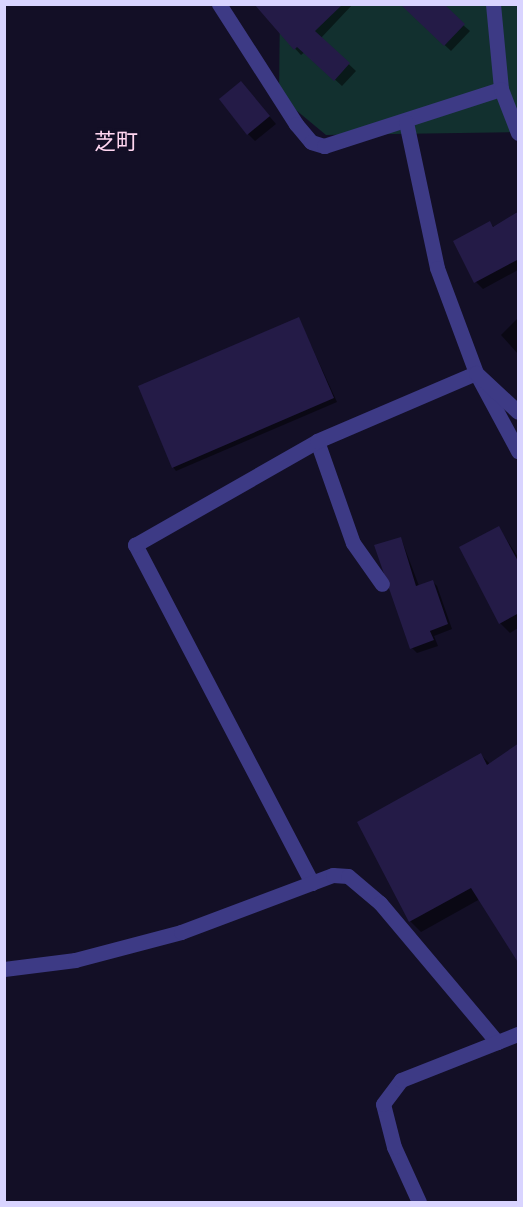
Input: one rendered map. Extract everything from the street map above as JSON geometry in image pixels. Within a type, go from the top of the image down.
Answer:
[{"type":"street","points":[[219,4],[311,142],[324,146],[406,122],[501,88]]},
{"type":"street","points":[[493,4],[501,88],[519,133]]},
{"type":"street","points":[[406,122],[437,268],[476,373],[519,451]]},
{"type":"street","points":[[476,373],[519,412]]},
{"type":"street","points":[[312,882],[135,545],[317,441],[476,373]]},
{"type":"street","points":[[317,441],[352,543],[382,584]]},
{"type":"street","points":[[4,969],[75,960],[171,934],[312,882],[348,876],[380,903],[497,1042]]},
{"type":"street","points":[[419,1203],[394,1147],[383,1104],[401,1080],[519,1034]]},
{"type":"green space","points":[[280,5],[518,5],[518,132],[326,135],[279,96]]},
{"type":"building","points":[[254,4],[343,4],[315,31],[350,63],[334,81],[297,47],[294,50]]},
{"type":"building","points":[[400,4],[444,4],[465,24],[444,46]]},
{"type":"building","points":[[241,81],[270,116],[247,135],[219,99]]},
{"type":"building","points":[[519,211],[519,259],[474,283],[453,241],[490,221],[493,227]]},
{"type":"building","points":[[299,317],[334,398],[172,468],[138,386]]},
{"type":"building","points":[[499,526],[519,563],[519,613],[499,624],[459,547]]},
{"type":"building","points":[[401,537],[416,586],[433,580],[448,624],[430,631],[434,640],[410,649],[374,545]]},
{"type":"building","points":[[519,743],[519,964],[471,888],[409,922],[357,822],[481,753],[487,765]]},
{"type":"district","name":"芝町","points":[[116,142]]}]
